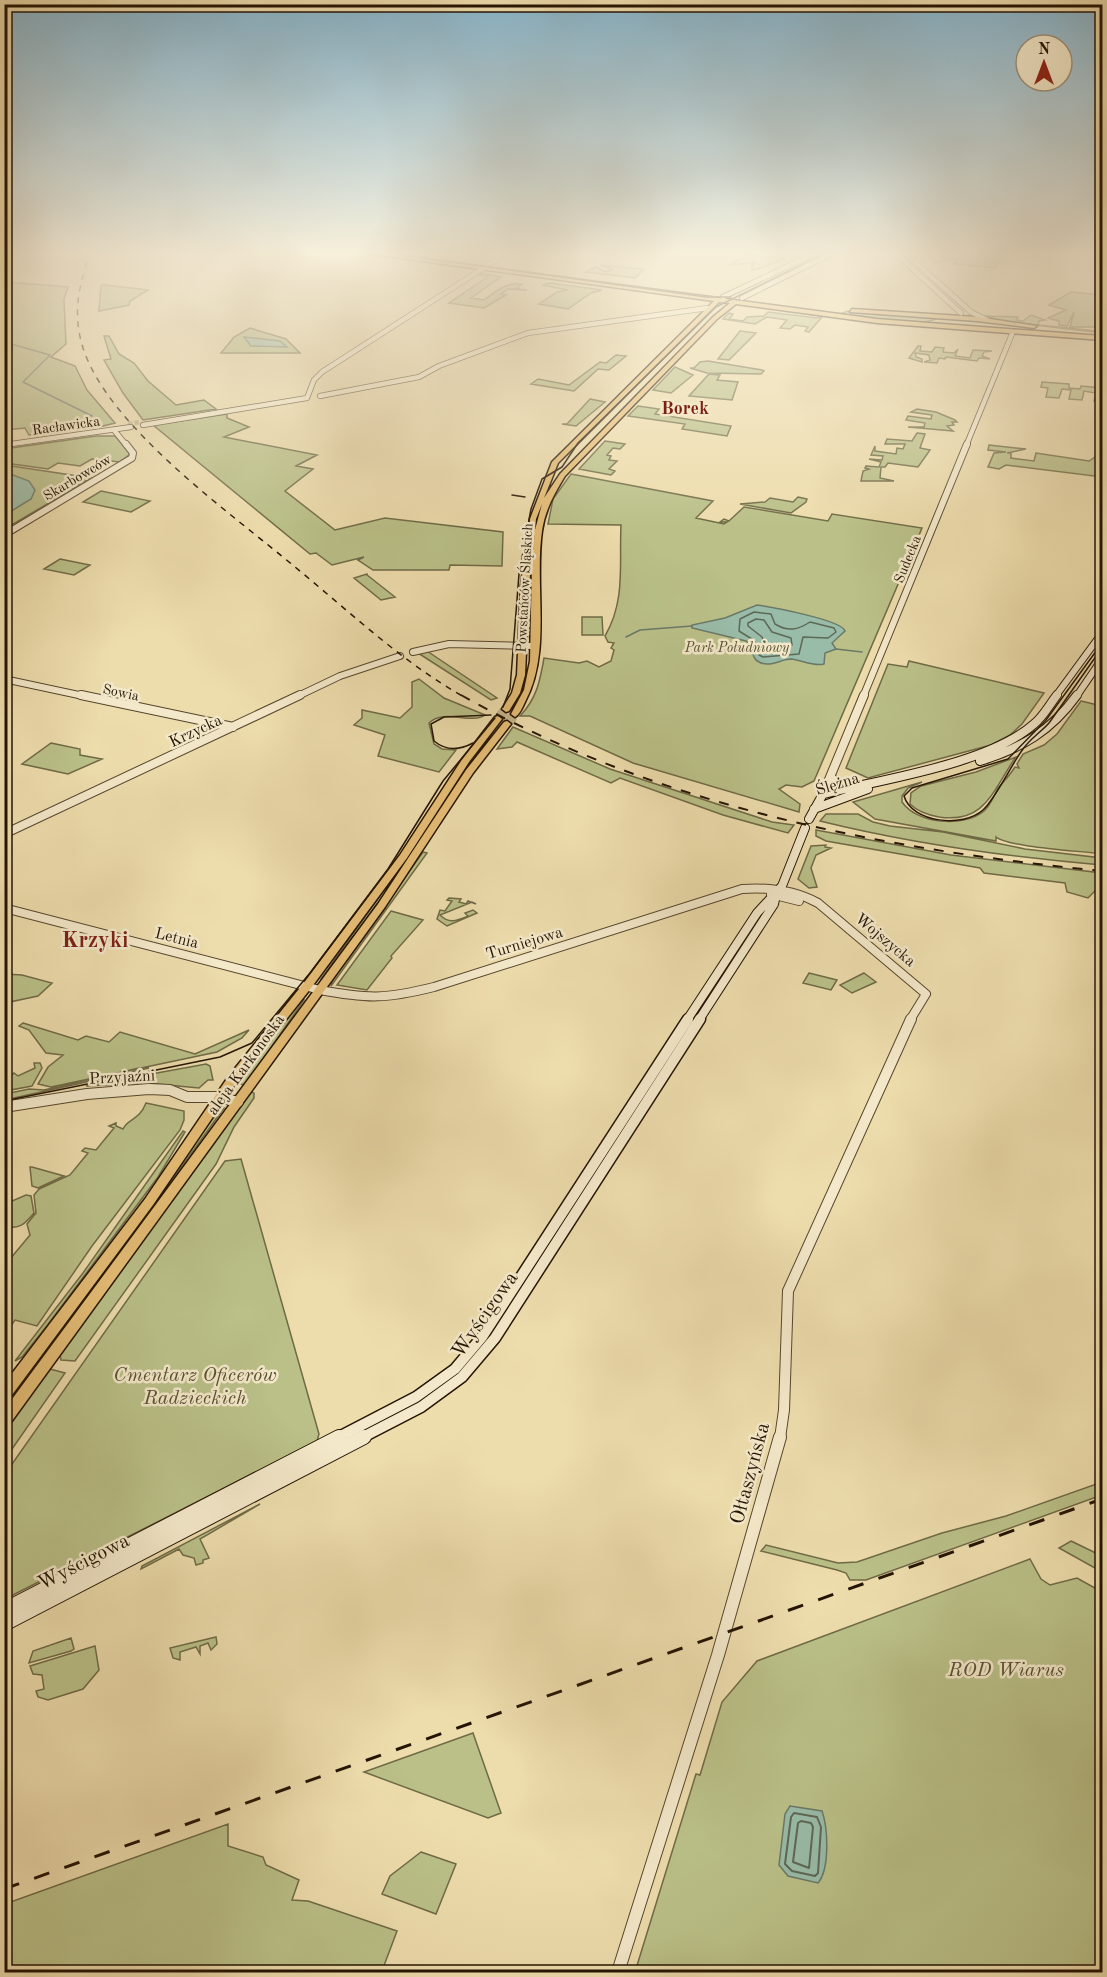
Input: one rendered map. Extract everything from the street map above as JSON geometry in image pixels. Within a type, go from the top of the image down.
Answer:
[{"type":"main road","name":"Powstańców Śląskich","points":[[506,709],[517,691],[521,675],[533,519],[555,462],[674,343]]},
{"type":"main road","name":"Powstańców Śląskich","points":[[515,714],[530,688],[540,521],[553,486],[691,343]]},
{"type":"main road","name":"Ślężna","points":[[814,809],[823,794],[986,753],[1019,737],[1036,723],[1102,633]]},
{"type":"main road","name":"Ślężna","points":[[814,809],[844,796],[993,757],[1029,744],[1054,726],[1102,659]]},
{"type":"main road","name":"aleja Karkonoska","points":[[4,1395],[149,1202],[220,1097],[404,856],[465,761],[503,722],[421,849],[4,1421]]},
{"type":"main road","points":[[809,819],[814,809]]},
{"type":"main road","name":"Wyścigowa","points":[[4,1624],[403,1417],[432,1400],[462,1377],[493,1341],[774,904],[805,828]]},
{"type":"main road","name":"Wyścigowa","points":[[4,1610],[416,1397],[455,1369],[482,1336],[757,913],[777,892]]},
{"type":"street","points":[[311,399],[312,386],[317,376],[366,343]]},
{"type":"street","points":[[311,399],[318,394],[385,385],[437,369],[438,366],[499,343]]},
{"type":"street","name":"Sudecka","points":[[823,794],[1008,343]]},
{"type":"street","points":[[142,424],[311,399],[322,400],[312,386]]},
{"type":"street","name":"Racławicka","points":[[128,425],[114,430],[4,444],[101,429],[128,425]]},
{"type":"street","name":"Skarbowców","points":[[4,535],[132,458],[133,453],[114,430],[101,429]]},
{"type":"street","points":[[413,652],[442,645],[534,643]]},
{"type":"street","name":"Krzycka","points":[[4,834],[340,676],[400,656]]},
{"type":"street","name":"Sowia","points":[[4,679],[233,727]]},
{"type":"street","points":[[830,777],[841,785],[852,787]]},
{"type":"street","name":"Turniejowa","points":[[307,986],[364,998],[397,996],[434,987],[735,892],[777,892]]},
{"type":"street","name":"Wojszycka","points":[[777,892],[825,909],[926,994]]},
{"type":"street","name":"Letnia","points":[[4,908],[307,986]]},
{"type":"street","name":"Ołtaszyńska","points":[[618,1972],[718,1655],[780,1440],[784,1410],[788,1291],[914,1011],[926,994]]},
{"type":"street","name":"Przyjaźni","points":[[4,1107],[93,1092],[170,1090],[177,1096],[198,1099],[220,1097],[238,1102]]},
{"type":"green space","points":[[5,343],[66,343],[51,357],[75,366],[87,390],[115,423],[29,435],[25,428],[5,430]]},
{"type":"green space","points":[[106,343],[113,343],[119,354],[134,363],[148,381],[176,405],[204,400],[216,409],[143,420],[123,393],[104,360],[111,359]]},
{"type":"green space","points":[[229,343],[290,343],[300,353],[221,353]]},
{"type":"green space","points":[[730,343],[746,343],[729,360],[718,359]]},
{"type":"green space","points":[[918,346],[921,346],[920,351],[932,352],[935,347],[944,348],[943,352],[954,353],[958,349],[955,356],[970,358],[973,350],[992,351],[984,352],[982,356],[990,359],[979,358],[977,361],[946,357],[945,359],[939,358],[937,363],[924,362],[930,360],[929,355],[915,353],[916,357],[922,359],[922,362],[909,358]]},
{"type":"green space","points":[[616,355],[626,356],[609,370],[598,369],[574,391],[531,384],[538,379],[569,385],[600,362],[606,363]]},
{"type":"green space","points":[[708,361],[764,371],[761,374],[707,373],[690,368],[694,368],[700,362]]},
{"type":"green space","points":[[675,367],[693,375],[671,393],[653,390]]},
{"type":"green space","points":[[709,374],[720,375],[717,380],[738,382],[732,400],[689,396]]},
{"type":"green space","points":[[1042,382],[1069,384],[1069,388],[1080,389],[1081,386],[1102,388],[1102,402],[1094,401],[1096,393],[1084,391],[1082,400],[1069,399],[1071,390],[1062,389],[1059,398],[1046,397],[1048,388],[1041,387]]},
{"type":"green space","points":[[590,399],[605,402],[576,426],[562,424],[567,424]]},
{"type":"green space","points":[[638,406],[659,409],[655,414],[731,426],[727,436],[682,429],[685,424],[628,416]]},
{"type":"green space","points":[[917,409],[936,412],[955,420],[957,422],[952,422],[954,425],[947,426],[953,431],[908,427],[924,427],[925,423],[906,420],[908,416],[931,419],[932,415],[911,412]]},
{"type":"green space","points":[[227,414],[227,418],[249,427],[224,437],[317,455],[296,466],[313,469],[285,491],[335,530],[385,518],[503,532],[502,566],[450,565],[449,570],[373,570],[358,560],[364,557],[332,565],[316,553],[310,554],[153,425]]},
{"type":"green space","points":[[917,433],[925,434],[920,448],[930,450],[918,467],[888,463],[885,467],[881,467],[880,478],[894,481],[861,481],[863,471],[869,469],[865,468],[866,466],[879,467],[881,462],[869,459],[882,460],[883,456],[871,455],[875,446],[875,451],[896,454],[897,448],[903,449],[905,444],[885,444],[887,439],[912,441]]},
{"type":"green space","points":[[96,436],[115,436],[130,454],[120,462],[92,459],[80,466],[58,463],[48,469],[5,463],[4,449]]},
{"type":"green space","points":[[605,441],[625,444],[620,449],[613,448],[607,455],[611,456],[609,460],[617,461],[609,469],[615,471],[611,475],[579,469]]},
{"type":"green space","points":[[989,445],[1026,449],[1007,453],[1011,453],[1011,458],[1034,461],[1036,453],[1089,461],[1095,457],[1096,452],[1102,453],[1102,477],[1006,465],[999,469],[988,467],[994,453],[1006,452],[988,450]]},
{"type":"green space","points":[[5,465],[91,478],[5,529]]},
{"type":"green space","name":"Park Południowy","points":[[571,474],[713,501],[696,518],[724,524],[727,522],[720,522],[724,519],[729,521],[744,507],[828,521],[832,514],[922,528],[814,781],[802,787],[786,785],[779,789],[800,804],[799,812],[633,763],[530,716],[520,716],[534,696],[544,658],[579,663],[587,661],[599,667],[611,661],[614,650],[611,648],[614,643],[608,642],[605,636],[612,622],[619,595],[621,525],[548,524],[553,499]]},
{"type":"green space","points":[[101,491],[150,501],[131,512],[83,502]]},
{"type":"green space","points":[[798,497],[807,499],[806,502],[791,513],[740,504],[765,502],[770,498],[793,502]]},
{"type":"green space","points":[[60,559],[90,565],[74,575],[44,569]]},
{"type":"green space","points":[[367,574],[395,597],[381,600],[354,578]]},
{"type":"green space","points":[[582,617],[602,617],[603,635],[582,635]]},
{"type":"green space","points":[[427,651],[497,698],[491,700],[418,653]]},
{"type":"green space","points":[[909,661],[1044,693],[1022,724],[1010,735],[991,745],[868,778],[846,768],[888,664],[907,667]]},
{"type":"green space","points":[[419,679],[444,698],[485,715],[479,718],[442,717],[429,723],[434,744],[442,749],[456,750],[439,772],[378,756],[385,735],[354,725],[362,718],[362,710],[400,718],[412,707],[412,682]]},
{"type":"green space","points":[[1081,701],[1102,706],[1102,854],[1029,846],[996,837],[996,841],[875,819],[853,802],[922,782],[908,788],[902,796],[902,802],[918,815],[941,821],[965,820],[975,816],[991,803],[999,787],[1015,767],[1019,768],[1017,764],[1023,754],[1044,745],[1057,734]]},
{"type":"green space","points":[[513,727],[610,769],[772,822],[794,825],[788,833],[723,815],[620,778],[611,783],[517,742],[512,747],[497,749]]},
{"type":"green space","points":[[51,743],[80,749],[80,755],[102,759],[68,774],[22,764]]},
{"type":"green space","points":[[1016,757],[987,802],[968,815],[955,818],[939,817],[923,813],[910,804],[911,793],[921,786],[976,772]]},
{"type":"green space","points":[[826,814],[858,814],[873,822],[890,826],[943,832],[1025,849],[1102,858],[1102,865],[996,854],[925,843],[820,821]]},
{"type":"green space","points":[[816,830],[951,855],[1102,873],[1102,887],[1099,887],[1088,898],[1067,892],[1065,883],[984,873],[980,868],[826,841],[816,836]]},
{"type":"green space","points":[[826,845],[825,847],[831,848],[816,855],[811,868],[817,887],[809,888],[798,879],[811,846]]},
{"type":"green space","points":[[412,850],[415,851],[321,979]]},
{"type":"green space","points":[[423,852],[427,853],[331,986],[332,980]]},
{"type":"green space","points":[[449,898],[461,899],[459,902],[466,904],[468,901],[471,902],[440,915],[446,920],[460,919],[468,916],[465,913],[473,910],[477,913],[447,926],[437,919],[440,910],[445,911],[452,901],[447,900]]},
{"type":"green space","points":[[391,911],[423,920],[391,956],[392,958],[367,990],[337,985]]},
{"type":"green space","points":[[809,973],[837,980],[831,990],[803,983]]},
{"type":"green space","points":[[864,973],[876,982],[852,993],[840,985]]},
{"type":"green space","points":[[5,974],[22,975],[52,983],[38,996],[5,1003]]},
{"type":"green space","points":[[301,999],[304,1000],[245,1085],[235,1083]]},
{"type":"green space","points":[[23,1023],[78,1040],[86,1036],[109,1042],[120,1032],[195,1054],[249,1030],[242,1038],[217,1052],[51,1087],[38,1084],[48,1067],[63,1055],[46,1053],[29,1030],[19,1026]]},
{"type":"green space","points":[[34,1063],[40,1063],[42,1068],[32,1086],[5,1091],[5,1078],[9,1078],[14,1073],[18,1076],[35,1068]]},
{"type":"green space","points":[[206,1064],[210,1066],[213,1080],[208,1080],[199,1088],[146,1083],[86,1086]]},
{"type":"green space","points":[[139,1068],[149,1068],[5,1100],[5,1094],[29,1089],[44,1090]]},
{"type":"green space","points":[[250,1092],[254,1093],[254,1098],[234,1127],[216,1164],[75,1361],[61,1360],[60,1355]]},
{"type":"green space","points":[[146,1103],[184,1111],[184,1120],[180,1130],[92,1246],[37,1326],[15,1320],[5,1334],[5,1265],[30,1235],[27,1224],[36,1213],[34,1195],[39,1189],[70,1175],[88,1153],[82,1151],[85,1148],[96,1150],[114,1128],[109,1126],[116,1123],[116,1126],[123,1129],[140,1113]]},
{"type":"green space","points":[[218,1107],[224,1108],[5,1411],[5,1404],[157,1198]]},
{"type":"green space","points":[[183,1131],[185,1132],[158,1177],[46,1327],[22,1357],[15,1361],[83,1273]]},
{"type":"green space","name":"Cmentarz Oficerów Radzieckich","points":[[241,1159],[319,1434],[317,1441],[5,1599],[5,1474],[225,1161]]},
{"type":"green space","points":[[30,1167],[64,1176],[38,1188],[32,1186]]},
{"type":"green space","points":[[26,1195],[31,1196],[34,1213],[21,1225],[5,1226],[5,1204]]},
{"type":"green space","points":[[50,1369],[65,1373],[5,1459],[5,1428]]},
{"type":"green space","points":[[1102,1482],[1102,1495],[866,1580],[850,1580],[846,1573],[837,1570],[761,1551],[766,1545],[838,1563],[857,1562],[942,1533],[1006,1516]]},
{"type":"green space","points":[[260,1504],[200,1539],[209,1558],[203,1560],[203,1563],[196,1565],[194,1558],[183,1555],[179,1549],[141,1569],[142,1566]]},
{"type":"green space","points":[[1071,1541],[1102,1556],[1102,1572],[1059,1548]]},
{"type":"green space","name":"ROD Wiarus","points":[[1030,1559],[1041,1579],[1050,1585],[1077,1578],[1102,1592],[1102,1972],[635,1972],[696,1774],[700,1775],[722,1702],[757,1661]]},
{"type":"green space","points":[[216,1637],[217,1644],[211,1650],[208,1643],[200,1646],[200,1654],[196,1647],[180,1652],[180,1660],[173,1658],[170,1648]]},
{"type":"green space","points":[[71,1638],[74,1649],[71,1651],[29,1663],[33,1651]]},
{"type":"green space","points":[[95,1646],[99,1670],[83,1689],[48,1700],[38,1697],[36,1691],[44,1689],[42,1675],[33,1674],[30,1666]]},
{"type":"green space","points":[[473,1733],[501,1813],[488,1818],[364,1772]]},
{"type":"green space","points":[[228,1824],[228,1846],[263,1857],[266,1865],[299,1880],[292,1900],[308,1901],[397,1931],[382,1971],[373,1969],[371,1972],[5,1972],[5,1904]]},
{"type":"green space","points":[[421,1852],[456,1864],[436,1914],[382,1894],[390,1876]]},
{"type":"water","points":[[249,343],[283,343],[287,347],[251,346]]},
{"type":"water","points":[[5,472],[29,481],[35,490],[31,499],[5,515]]},
{"type":"water","points":[[757,605],[820,618],[845,631],[832,643],[836,649],[825,653],[824,664],[787,659],[763,664],[755,659],[751,645],[746,641],[692,628],[692,625],[725,618]]},
{"type":"water","points":[[790,1806],[822,1811],[826,1827],[827,1848],[825,1868],[818,1883],[788,1876],[779,1865],[785,1814]]},
{"type":"waterway","points":[[8,343],[50,355],[23,382],[92,416]]},
{"type":"waterway","points":[[626,637],[640,630],[692,626]]},
{"type":"waterway","points":[[836,649],[862,652]]},
{"type":"tunnel","points":[[128,424],[140,422]]},
{"type":"tunnel","points":[[498,719],[506,709]]},
{"type":"tunnel","points":[[507,724],[515,714]]},
{"type":"tram line","points":[[503,707],[510,689],[519,574],[531,509],[542,479],[562,467],[578,443],[679,343]]},
{"type":"tram line","points":[[512,495],[525,497]]},
{"type":"tram line","points":[[1102,643],[1046,720],[1008,759],[912,788],[904,796],[909,805],[927,817],[951,821],[974,816],[983,810],[1023,749],[1049,723],[1102,648]]},
{"type":"tram line","points":[[473,743],[458,748],[443,747],[434,741],[431,724],[444,717],[491,715]]},
{"type":"tram line","points":[[4,1101],[220,1057],[252,1043],[310,973],[388,869],[443,781],[495,718]]},
{"type":"railway","points":[[82,343],[97,378],[118,408],[175,467],[356,619],[419,668],[464,697]]},
{"type":"railway","points":[[461,695],[536,734],[613,766],[692,794],[772,816],[853,835],[935,850],[1102,871]]},
{"type":"railway","points":[[4,1889],[1102,1499]]},
{"type":"district","name":"Borek","points":[[685,408]]},
{"type":"district","name":"Krzyki","points":[[95,939]]}]
